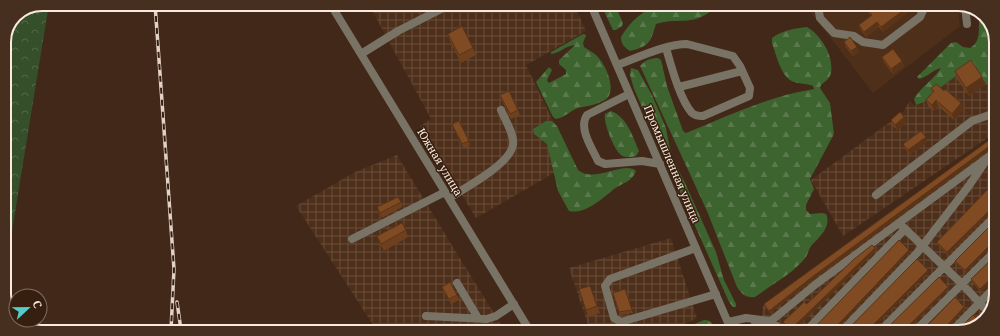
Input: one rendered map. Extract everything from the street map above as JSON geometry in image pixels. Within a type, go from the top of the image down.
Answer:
[{"type":"street","name":"Южная улица","points":[[335,11],[526,325]]},
{"type":"street","points":[[361,54],[398,31],[437,11]]},
{"type":"street","name":"Промышленная улица","points":[[594,11],[729,325]]},
{"type":"street","points":[[819,11],[820,18],[834,33],[854,36],[863,42],[880,46],[887,43],[920,17],[922,11]]},
{"type":"street","points":[[966,12],[967,24]]},
{"type":"street","points":[[617,65],[666,48],[680,44],[687,44],[733,56],[750,88],[748,96],[703,116],[697,116],[692,113],[679,87],[666,48]]},
{"type":"street","points":[[679,87],[742,71]]},
{"type":"street","points":[[629,94],[587,115],[583,120],[583,127],[598,161],[605,164],[642,161],[660,164]]},
{"type":"street","points":[[352,238],[447,195],[490,172],[511,150],[513,140],[501,110]]},
{"type":"street","points":[[876,195],[972,121],[989,115]]},
{"type":"street","points":[[771,321],[816,284],[989,156]]},
{"type":"street","points":[[848,325],[922,246],[989,158]]},
{"type":"street","points":[[899,222],[985,309]]},
{"type":"street","points":[[886,325],[989,222]]},
{"type":"street","points":[[812,325],[905,229]]},
{"type":"street","points":[[696,248],[610,279],[605,286],[614,318],[621,322],[716,294]]},
{"type":"street","points":[[921,325],[989,257]]},
{"type":"street","points":[[457,283],[478,318]]},
{"type":"street","points":[[958,325],[989,293]]},
{"type":"street","points":[[426,316],[490,318],[514,304]]},
{"type":"street","points":[[728,322],[738,319],[754,319],[771,321],[775,325]]},
{"type":"street","points":[[754,319],[756,325]]},
{"type":"shaded area","points":[[372,11],[577,11],[586,31],[526,65],[573,162],[476,218],[420,126],[431,119]]},
{"type":"shaded area","points":[[810,11],[958,11],[960,26],[873,93]]},
{"type":"shaded area","points":[[973,64],[989,81],[989,137],[843,236],[811,180],[902,113],[910,101],[915,106]]},
{"type":"shaded area","points":[[989,142],[989,294],[984,311],[977,319],[962,325],[760,325],[763,306]]},
{"type":"shaded area","points":[[397,155],[501,325],[373,325],[296,206],[355,172]]},
{"type":"shaded area","points":[[671,238],[697,318],[683,325],[588,325],[569,268]]},
{"type":"green space","points":[[48,11],[11,237],[11,42],[13,30],[20,20],[30,13]]},
{"type":"green space","points":[[604,11],[618,11],[623,23],[622,26],[616,30],[613,30]]},
{"type":"green space","points":[[646,11],[710,11],[701,17],[694,19],[656,24],[648,43],[642,47],[630,51],[624,46],[621,37],[628,26]]},
{"type":"green space","points":[[979,19],[986,29],[989,40],[989,86],[970,66],[930,95],[924,102],[916,105],[914,99],[941,68],[922,78],[919,79],[917,77],[951,43],[956,42],[963,47],[970,48],[977,41]]},
{"type":"green space","points":[[807,27],[822,41],[828,53],[831,66],[830,77],[821,85],[820,88],[830,103],[834,134],[810,179],[814,189],[806,205],[806,210],[810,214],[826,214],[827,223],[824,232],[811,246],[806,257],[801,263],[755,297],[749,297],[742,294],[737,287],[707,211],[640,66],[644,62],[651,59],[658,58],[661,60],[667,86],[683,131],[686,133],[733,113],[781,96],[814,89],[813,86],[808,84],[789,80],[782,71],[772,43],[772,38],[780,33]]},
{"type":"green space","points":[[583,34],[586,35],[583,43],[584,47],[597,56],[607,72],[611,84],[609,96],[605,100],[578,108],[556,119],[553,117],[536,82],[549,67],[552,70],[547,80],[549,83],[566,74],[566,70],[559,64],[559,60],[575,45],[569,46],[554,54],[551,54],[551,52]]},
{"type":"green space","points":[[631,68],[638,70],[652,95],[666,128],[671,155],[716,252],[724,280],[736,304],[736,307],[733,307],[729,302],[634,89],[630,75]]},
{"type":"green space","points":[[611,111],[617,114],[629,128],[639,151],[636,156],[624,157],[615,148],[607,129],[605,118],[605,114]]},
{"type":"green space","points":[[546,121],[552,121],[557,126],[578,170],[585,174],[592,175],[631,168],[636,171],[634,175],[632,178],[614,189],[593,205],[581,211],[569,211],[558,191],[547,144],[534,134],[533,129]]},
{"type":"green space","points":[[704,320],[709,321],[713,325],[692,325]]},
{"type":"building","points":[[869,11],[902,11],[881,27],[877,22],[864,32],[859,25],[872,15]]},
{"type":"building","points":[[462,26],[473,48],[459,55],[448,34]]},
{"type":"building","points":[[850,37],[857,47],[851,51],[844,42]]},
{"type":"building","points":[[893,49],[902,61],[891,69],[882,57]]},
{"type":"building","points":[[971,60],[982,77],[966,88],[955,71]]},
{"type":"building","points":[[936,84],[944,91],[945,89],[961,103],[952,114],[936,100],[932,105],[926,100],[934,91],[931,89]]},
{"type":"building","points":[[509,91],[518,110],[510,114],[500,95]]},
{"type":"building","points":[[900,112],[904,117],[895,125],[891,120]]},
{"type":"building","points":[[459,121],[469,141],[462,144],[452,124]]},
{"type":"building","points":[[921,131],[926,137],[908,150],[903,144]]},
{"type":"building","points":[[989,140],[989,146],[812,277],[769,311],[764,304]]},
{"type":"building","points":[[989,188],[989,211],[947,252],[937,242]]},
{"type":"building","points":[[398,197],[401,202],[380,213],[377,207]]},
{"type":"building","points":[[402,223],[406,230],[381,244],[377,236]]},
{"type":"building","points":[[989,227],[989,246],[965,270],[955,261]]},
{"type":"building","points":[[899,240],[909,250],[838,325],[817,325]]},
{"type":"building","points":[[872,245],[875,248],[795,325],[786,325],[783,322],[804,302],[807,304],[853,260]]},
{"type":"building","points":[[917,259],[928,270],[873,325],[852,325]]},
{"type":"building","points":[[989,262],[989,281],[980,289],[971,279]]},
{"type":"building","points":[[939,277],[948,287],[909,325],[890,325]]},
{"type":"building","points":[[450,282],[457,295],[449,299],[442,287]]},
{"type":"building","points":[[590,286],[597,306],[586,310],[579,289]]},
{"type":"building","points":[[625,289],[632,310],[619,312],[613,293]]},
{"type":"building","points":[[955,297],[964,307],[947,325],[928,325]]},
{"type":"building","points":[[973,315],[977,319],[973,321],[964,324]]},
{"type":"railway","points":[[156,11],[174,269],[171,325]]},
{"type":"railway","points":[[177,302],[180,325]]}]
